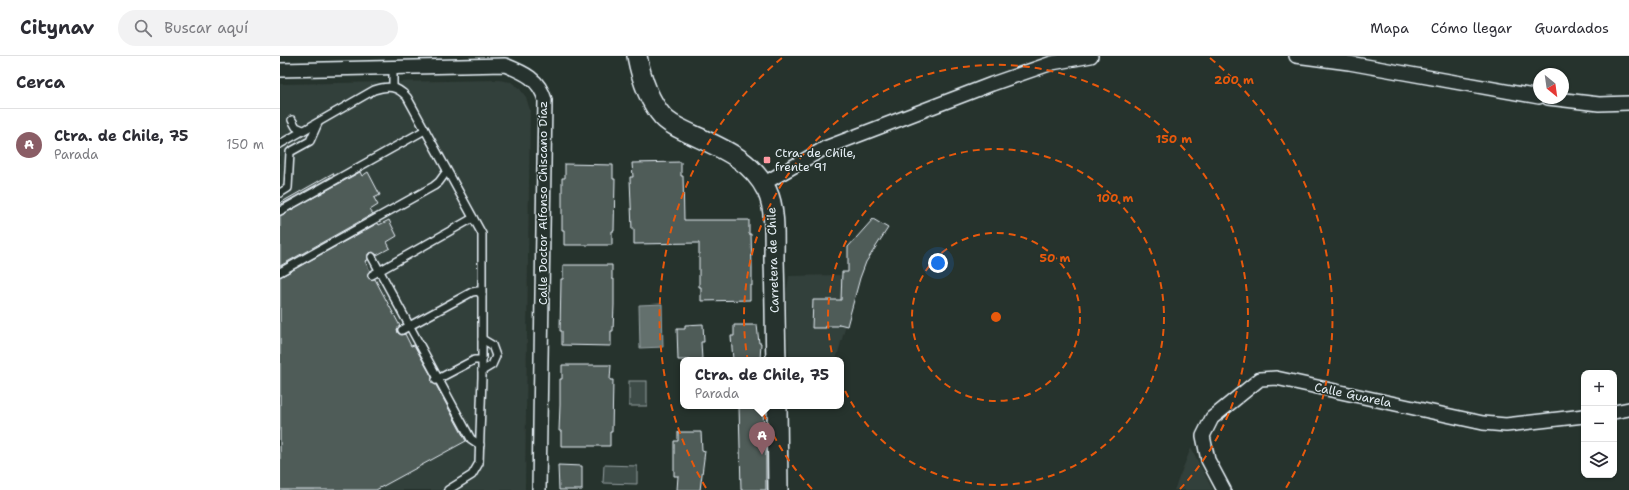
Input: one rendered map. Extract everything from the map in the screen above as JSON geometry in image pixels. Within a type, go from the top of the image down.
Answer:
[{"type":"street","name":"Carretera de Chile","points":[[637,56],[645,86],[650,98],[663,118],[677,127],[743,160],[754,170],[763,184],[771,204],[774,232],[776,357]]},
{"type":"street","points":[[763,184],[825,148],[1000,81],[1052,63],[1091,56]]},
{"type":"street","points":[[1296,56],[1349,63],[1533,96]]},
{"type":"street","name":"Calle Doctor Alfonso Chiscano Díaz","points":[[280,70],[505,65],[523,72],[534,80],[542,89],[545,100],[545,116],[539,490]]},
{"type":"street","points":[[1569,100],[1600,104],[1629,103]]},
{"type":"street","name":"Calle Guarela","points":[[1224,490],[1208,460],[1203,436],[1212,418],[1260,379],[1276,378],[1483,423],[1506,425],[1581,416]]},
{"type":"street","points":[[777,409],[778,490]]},
{"type":"street","points":[[1617,411],[1629,409]]},
{"type":"lane","points":[[393,67],[393,87]]},
{"type":"lane","points":[[280,144],[374,90],[383,87],[393,87],[401,91],[407,97],[482,234],[482,371],[479,463],[475,471],[448,490]]},
{"type":"lane","points":[[292,120],[296,127],[303,130]]},
{"type":"lane","points":[[280,193],[288,188],[290,152],[310,141],[318,122]]},
{"type":"lane","points":[[280,211],[425,130]]},
{"type":"lane","points":[[280,272],[434,186],[447,171]]},
{"type":"lane","points":[[372,275],[473,218]]},
{"type":"lane","points":[[372,257],[471,439],[480,445]]},
{"type":"lane","points":[[402,330],[472,292],[478,292],[482,295]]},
{"type":"lane","points":[[482,338],[492,345],[496,356],[492,365],[482,371]]},
{"type":"lane","points":[[436,380],[474,360],[482,360]]},
{"type":"shaded area","points":[[499,80],[511,82],[520,89],[526,97],[530,110],[525,490],[280,490],[280,84]]},
{"type":"shaded area","points":[[789,276],[860,276],[837,357],[789,357],[786,294]]},
{"type":"shaded area","points":[[662,304],[663,347],[640,348],[639,305]]},
{"type":"shaded area","points":[[629,381],[647,381],[647,406],[629,406]]},
{"type":"shaded area","points":[[1191,448],[1213,490],[1174,490]]},
{"type":"shaded area","points":[[604,465],[637,466],[637,484],[603,483]]},
{"type":"building","points":[[681,162],[681,176],[683,176],[684,220],[749,220],[752,268],[750,300],[701,301],[701,287],[699,287],[699,243],[634,244],[630,179],[630,177],[633,177],[632,163]]},
{"type":"building","points":[[565,164],[613,165],[613,179],[615,179],[614,231],[612,231],[612,245],[564,245],[564,230],[562,230],[562,178],[565,178]]},
{"type":"building","points":[[360,172],[362,176],[368,172],[380,195],[374,198],[378,205],[370,210],[373,214],[280,266],[280,216]]},
{"type":"building","points":[[333,173],[334,175],[280,205],[280,203]]},
{"type":"building","points":[[873,219],[888,228],[866,262],[847,326],[839,324],[838,326],[826,326],[826,328],[812,328],[813,300],[841,300],[842,272],[848,272],[848,247]]},
{"type":"building","points":[[389,220],[397,236],[387,242],[390,248],[377,255],[373,252],[368,254],[368,260],[365,261],[370,271],[368,273],[368,277],[370,279],[375,279],[400,326],[397,329],[398,333],[401,335],[405,334],[411,346],[414,345],[432,377],[432,383],[436,385],[466,441],[376,490],[280,490],[280,277],[378,223],[379,225]]},
{"type":"building","points":[[563,265],[612,265],[612,279],[614,279],[614,305],[611,346],[562,345],[562,331],[560,331],[561,279],[563,279]]},
{"type":"building","points":[[703,324],[704,342],[701,342],[702,357],[680,357],[680,360],[678,360],[677,329],[685,329],[685,325]]},
{"type":"building","points":[[734,325],[757,325],[759,343],[761,343],[760,357],[733,357],[731,336],[734,336]]},
{"type":"building","points":[[562,365],[611,365],[610,380],[613,380],[612,432],[610,432],[610,446],[561,446],[561,431],[559,431],[560,379],[562,379]]},
{"type":"building","points":[[739,409],[763,409],[764,441],[766,447],[766,490],[741,490]]},
{"type":"building","points":[[678,432],[701,432],[702,450],[705,451],[700,490],[677,490],[678,476],[674,476],[674,441],[678,441]]},
{"type":"building","points":[[558,465],[582,466],[582,490],[559,490]]},
{"type":"place","name":"Ctra. de Chile, frente 91","points":[[767,160]]},
{"type":"place","name":"Ctra. de Chile, 75","points":[[762,455]]}]
